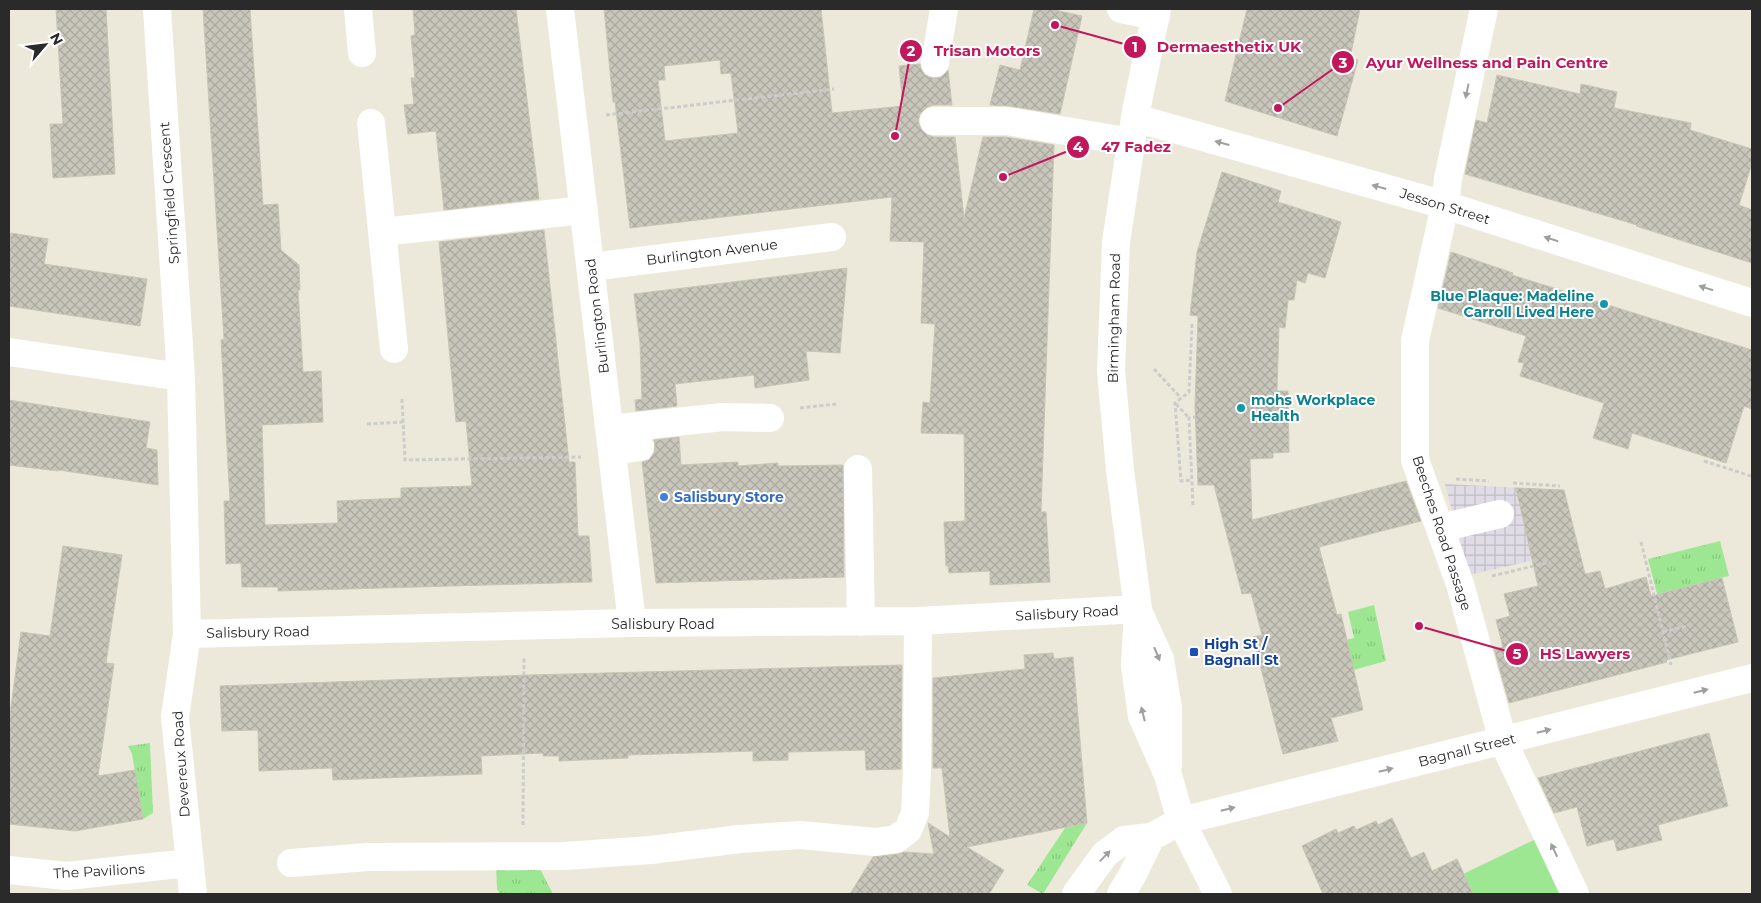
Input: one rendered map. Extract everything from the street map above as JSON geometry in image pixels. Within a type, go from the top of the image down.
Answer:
[{"type":"street","name":"Springfield Crescent","points":[[157,9],[181,377],[187,634]]},
{"type":"street","points":[[358,9],[362,53]]},
{"type":"street","name":"Burlington Road","points":[[560,9],[632,623]]},
{"type":"street","points":[[930,55],[944,9]]},
{"type":"street","points":[[1120,9],[1156,12]]},
{"type":"street","name":"Beeches Road Passage","points":[[1484,9],[1450,170],[1445,205],[1415,341],[1415,460],[1460,584],[1503,741],[1575,894]]},
{"type":"street","name":"Birmingham Road","points":[[1156,12],[1133,130],[1116,242],[1111,371],[1120,470],[1138,609],[1135,666],[1142,716],[1168,775],[1181,821],[1218,894]]},
{"type":"street","name":"Jesson Street","points":[[934,121],[1006,121],[1133,130],[1445,205],[1752,303]]},
{"type":"street","points":[[371,123],[394,349]]},
{"type":"street","points":[[382,232],[584,210]]},
{"type":"street","name":"Burlington Avenue","points":[[591,267],[832,237]]},
{"type":"street","points":[[9,352],[181,377]]},
{"type":"street","points":[[611,440],[723,417],[770,418]]},
{"type":"street","points":[[611,440],[640,447]]},
{"type":"street","points":[[858,470],[860,622]]},
{"type":"street","points":[[1440,528],[1500,514]]},
{"type":"street","name":"Salisbury Road","points":[[187,634],[632,623],[918,621],[1138,609]]},
{"type":"street","points":[[291,863],[368,857],[564,856],[651,850],[800,835],[876,842],[896,838],[908,830],[915,813],[918,621]]},
{"type":"street","name":"Devereux Road","points":[[187,634],[175,717],[193,894]]},
{"type":"street","name":"Bagnall Street","points":[[1151,837],[1181,821],[1752,678]]},
{"type":"street","points":[[1076,894],[1105,854],[1124,840],[1151,837]]},
{"type":"street","points":[[1121,894],[1151,837]]},
{"type":"street","name":"The Pavilions","points":[[9,870],[67,876],[189,863]]},
{"type":"path","points":[[605,115],[834,89]]},
{"type":"path","points":[[1175,403],[1189,392],[1192,324]]},
{"type":"path","points":[[1154,369],[1182,398]]},
{"type":"path","points":[[402,399],[405,460],[586,456]]},
{"type":"path","points":[[1175,403],[1189,418],[1193,505]]},
{"type":"path","points":[[1175,403],[1181,481],[1192,480]]},
{"type":"path","points":[[1189,418],[1195,417]]},
{"type":"path","points":[[367,424],[403,422]]},
{"type":"path","points":[[1704,461],[1751,476],[1752,473]]},
{"type":"path","points":[[1641,542],[1672,668]]},
{"type":"path","points":[[1460,584],[1550,562]]},
{"type":"path","points":[[1663,632],[1688,626]]},
{"type":"path","points":[[523,856],[524,650]]},
{"type":"shaded area","points":[[1445,484],[1564,490],[1579,550],[1469,575]]},
{"type":"green space","points":[[1720,541],[1729,576],[1657,594],[1648,559]]},
{"type":"green space","points":[[1374,605],[1386,661],[1310,682],[1301,651],[1354,638],[1348,612]]},
{"type":"green space","points":[[150,743],[153,813],[143,819],[132,754],[128,746]]},
{"type":"green space","points":[[1087,823],[1043,894],[1027,885],[1065,828]]},
{"type":"green space","points":[[1536,839],[1563,894],[1469,894],[1472,893],[1463,874]]},
{"type":"green space","points":[[496,865],[538,865],[553,894],[500,894],[497,889]]},
{"type":"building","points":[[56,9],[106,9],[115,174],[53,178],[50,124],[63,124]]},
{"type":"building","points":[[203,9],[250,9],[263,205],[278,204],[281,250],[299,265],[300,290],[298,290],[303,372],[321,371],[323,422],[262,425],[265,525],[338,523],[337,501],[401,498],[401,488],[472,486],[466,421],[456,422],[439,242],[544,230],[569,462],[575,462],[578,536],[589,536],[592,582],[278,591],[278,587],[242,587],[241,563],[226,564],[224,501],[230,501],[221,340],[224,339]]},
{"type":"building","points":[[413,9],[516,9],[539,199],[444,210],[436,131],[408,134],[404,105],[414,104],[411,78],[415,78],[411,36],[415,35]]},
{"type":"building","points":[[604,9],[821,9],[832,113],[903,106],[899,66],[920,64],[925,75],[933,78],[941,77],[948,70],[952,105],[927,107],[920,114],[918,121],[921,129],[927,135],[955,137],[964,218],[983,137],[1006,137],[1054,145],[1041,512],[1046,512],[1050,582],[990,585],[990,571],[949,573],[948,566],[946,566],[944,522],[965,521],[964,434],[921,433],[923,402],[930,403],[935,324],[921,323],[924,242],[890,241],[892,197],[630,228],[615,102],[613,102]],"holes":[[[720,60],[721,74],[731,73],[738,133],[665,141],[658,80],[665,80],[664,66]]]},
{"type":"building","points":[[1034,9],[1050,9],[1082,16],[1060,114],[990,105],[1000,65],[1020,70]]},
{"type":"building","points":[[1247,9],[1360,9],[1350,58],[1358,60],[1337,136],[1225,101]]},
{"type":"building","points":[[1497,75],[1580,94],[1581,84],[1617,92],[1614,108],[1691,123],[1690,130],[1752,149],[1752,163],[1739,205],[1752,210],[1752,263],[1637,225],[1465,174],[1476,120],[1487,123]]},
{"type":"building","points":[[1222,172],[1281,191],[1278,202],[1341,222],[1325,278],[1308,273],[1305,283],[1297,280],[1294,300],[1288,300],[1285,328],[1279,327],[1277,391],[1288,391],[1289,452],[1273,453],[1273,458],[1250,459],[1252,520],[1406,481],[1421,521],[1319,547],[1337,615],[1341,614],[1363,710],[1331,718],[1338,741],[1283,754],[1253,637],[1262,635],[1251,593],[1242,594],[1214,485],[1198,485],[1195,406],[1198,316],[1190,315],[1197,252]]},
{"type":"building","points":[[11,233],[48,239],[44,264],[147,279],[140,326],[9,306],[9,251]]},
{"type":"building","points":[[1451,252],[1513,273],[1512,275],[1752,350],[1752,409],[1744,406],[1726,463],[1632,433],[1628,449],[1593,438],[1604,403],[1520,376],[1524,363],[1518,362],[1526,336],[1438,308]]},
{"type":"building","points":[[847,268],[840,353],[806,351],[809,380],[755,388],[754,375],[675,384],[677,406],[636,411],[635,400],[642,399],[640,343],[634,294]]},
{"type":"building","points":[[9,400],[150,422],[146,448],[157,450],[158,485],[59,470],[9,465]]},
{"type":"building","points":[[679,437],[681,465],[738,462],[738,466],[778,463],[778,466],[843,465],[844,577],[656,583],[642,462],[649,460],[654,453],[654,440]]},
{"type":"building","points":[[1516,488],[1564,490],[1585,574],[1600,571],[1605,589],[1646,577],[1651,596],[1722,578],[1738,642],[1509,703],[1494,649],[1503,647],[1496,620],[1510,616],[1504,594],[1538,586]]},
{"type":"building","points":[[63,546],[122,555],[106,663],[114,664],[98,776],[135,770],[143,819],[75,831],[9,824],[9,722],[21,632],[50,636]]},
{"type":"building","points":[[1053,653],[1054,659],[1073,657],[1087,823],[967,847],[1004,870],[989,894],[850,894],[873,857],[904,852],[934,854],[928,823],[950,837],[942,768],[933,768],[933,678],[1025,669],[1024,655]]},
{"type":"building","points":[[902,665],[901,769],[866,770],[865,750],[788,752],[788,760],[753,761],[753,751],[628,755],[628,758],[559,761],[559,756],[543,756],[543,753],[481,756],[482,774],[333,780],[332,768],[259,771],[258,730],[222,731],[220,686]]},
{"type":"building","points":[[1709,733],[1728,806],[1658,825],[1662,840],[1617,851],[1614,839],[1587,846],[1577,807],[1554,813],[1538,778]]},
{"type":"building","points":[[1392,818],[1411,858],[1424,852],[1432,871],[1457,859],[1473,894],[1323,894],[1302,846],[1336,829],[1338,833],[1354,826],[1356,830],[1376,821],[1378,825]]},
{"type":"place","name":"Dermaesthetix UK","points":[[1055,25]]},
{"type":"place","name":"Ayur Wellness and Pain Centre","points":[[1278,108]]},
{"type":"place","name":"Trisan Motors","points":[[895,136]]},
{"type":"place","name":"47 Fadez","points":[[1003,177]]},
{"type":"place","name":"Blue Plaque: Madeline Carroll Lived Here","points":[[1604,304]]},
{"type":"place","name":"mohs Workplace Health","points":[[1241,408]]},
{"type":"place","name":"Salisbury Store","points":[[664,497]]},
{"type":"place","name":"HS Lawyers","points":[[1419,626]]},
{"type":"place","name":"High St / Bagnall St","points":[[1194,652]]}]
